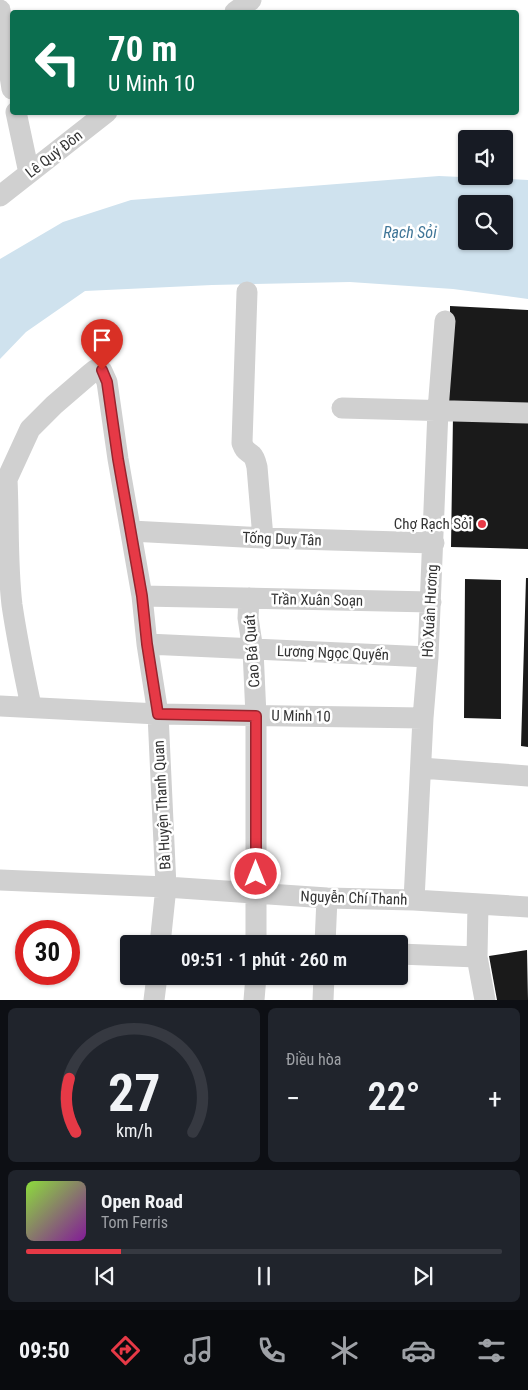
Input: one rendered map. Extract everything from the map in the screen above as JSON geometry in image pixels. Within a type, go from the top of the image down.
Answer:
[{"type":"street","points":[[238,10],[251,0]]},
{"type":"street","points":[[0,10],[10,76]]},
{"type":"street","points":[[17,115],[30,173]]},
{"type":"street","name":"Lê Quý Đôn","points":[[0,196],[103,115]]},
{"type":"street","points":[[247,292],[242,442],[245,450],[255,459],[257,467],[263,538]]},
{"type":"street","name":"Hồ Xuân Hương","points":[[414,900],[434,543],[438,410],[446,322]]},
{"type":"street","name":"Bà Huyện Thanh Quan","points":[[3,484],[30,429],[77,384],[95,370],[104,373],[142,596],[158,714],[166,887],[161,935]]},
{"type":"street","points":[[342,408],[528,413]]},
{"type":"street","points":[[3,484],[9,510],[8,554],[12,605],[30,706]]},
{"type":"street","name":"Tống Duy Tân","points":[[131,531],[263,538],[434,543]]},
{"type":"street","name":"Trần Xuân Soạn","points":[[142,596],[431,602]]},
{"type":"street","name":"Cao Bá Quát","points":[[248,598],[256,716],[256,935]]},
{"type":"street","name":"Lương Ngọc Quyến","points":[[147,644],[428,657]]},
{"type":"street","name":"U Minh 10","points":[[0,706],[30,706],[158,714],[423,718]]},
{"type":"street","points":[[421,768],[528,776]]},
{"type":"street","name":"Nguyễn Chí Thanh","points":[[0,880],[528,907]]},
{"type":"street","points":[[325,935],[326,898]]},
{"type":"street","points":[[478,904],[477,957],[484,1000]]},
{"type":"street","points":[[408,954],[477,957]]},
{"type":"street","points":[[154,1000],[155,985]]},
{"type":"street","points":[[254,1000],[255,985]]},
{"type":"street","points":[[323,1000],[324,985]]},
{"type":"water","name":"Rạch Sỏi","points":[[439,176],[458,177],[458,185],[513,185],[513,179],[528,180],[528,299],[453,289],[350,282],[212,285],[85,291],[26,332],[0,359],[0,259],[63,222],[131,200]]},
{"type":"building","points":[[450,306],[528,310],[528,412],[448,408]]},
{"type":"building","points":[[453,416],[528,417],[528,549],[451,547]]},
{"type":"building","points":[[526,578],[528,578],[528,747],[521,746]]},
{"type":"building","points":[[465,579],[501,580],[501,719],[464,718]]},
{"type":"building","points":[[527,950],[528,1000],[497,1000],[489,956]]},
{"type":"place","name":"Chợ Rạch Sỏi","points":[[482,524]]},
{"type":"route","points":[[102,370],[107,382],[118,459],[142,596],[158,714],[256,716],[256,874]]}]
